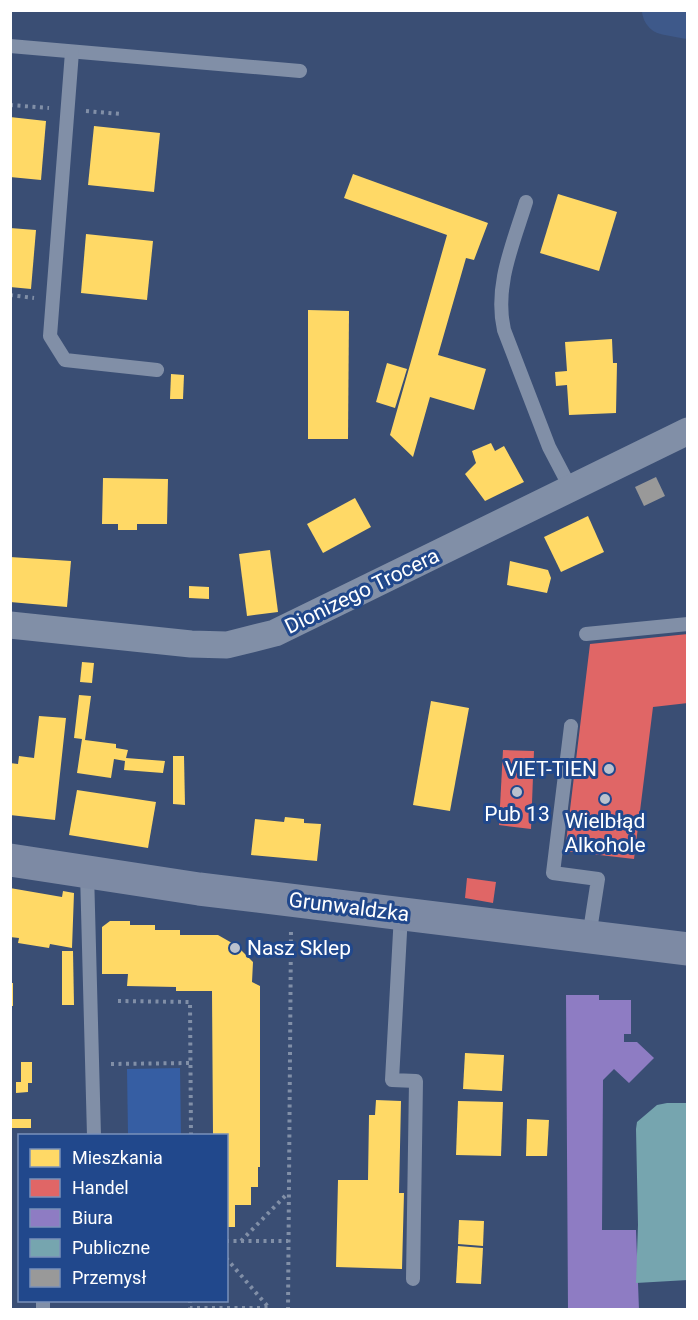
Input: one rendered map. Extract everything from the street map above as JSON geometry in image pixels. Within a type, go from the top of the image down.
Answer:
[{"type":"street","name":"Dionizego Trocera","points":[[10,625],[191,644],[227,645],[275,633],[687,431]]},
{"type":"street","name":"Grunwaldzka","points":[[10,860],[401,914],[687,949]]},
{"type":"lane","points":[[10,46],[300,71]]},
{"type":"lane","points":[[72,52],[50,336],[65,360],[157,370]]},
{"type":"lane","points":[[526,201],[501,285],[500,313],[504,330],[549,447],[571,489]]},
{"type":"lane","points":[[586,634],[687,624]]},
{"type":"lane","points":[[571,726],[553,873],[598,879],[589,937]]},
{"type":"lane","points":[[87,872],[94,1134]]},
{"type":"lane","points":[[401,914],[392,1080],[416,1081],[413,1278]]},
{"type":"path","points":[[288,1310],[292,918]]},
{"type":"path","points":[[118,1001],[190,1002],[191,1134]]},
{"type":"path","points":[[93,1064],[191,1063]]},
{"type":"path","points":[[241,1241],[289,1193]]},
{"type":"path","points":[[228,1241],[288,1241]]},
{"type":"path","points":[[228,1260],[270,1309]]},
{"type":"path","points":[[190,1302],[190,1308],[270,1309]]},
{"type":"shaded area","points":[[180,1068],[181,1134],[128,1134],[127,1069]]},
{"type":"building: Mieszkania","points":[[10,117],[46,121],[41,180],[10,177]]},
{"type":"building: Mieszkania","points":[[94,126],[160,133],[154,192],[88,185]]},
{"type":"building: Mieszkania","points":[[353,174],[488,223],[474,260],[466,258],[438,355],[486,369],[474,410],[430,397],[413,457],[390,435],[447,235],[344,198]]},
{"type":"building: Mieszkania","points":[[558,194],[617,212],[599,271],[540,253]]},
{"type":"building: Mieszkania","points":[[10,228],[36,230],[31,289],[10,287]]},
{"type":"building: Mieszkania","points":[[86,234],[153,241],[147,300],[81,293]]},
{"type":"building: Mieszkania","points":[[308,310],[349,311],[348,439],[308,439]]},
{"type":"building: Mieszkania","points":[[612,339],[613,363],[617,363],[616,413],[569,415],[567,385],[556,386],[555,372],[567,371],[565,342]]},
{"type":"building: Mieszkania","points":[[387,363],[407,369],[395,408],[376,402]]},
{"type":"building: Mieszkania","points":[[171,374],[184,375],[183,399],[170,399]]},
{"type":"building: Mieszkania","points":[[491,443],[495,451],[504,446],[524,482],[485,501],[465,474],[476,463],[472,451]]},
{"type":"building: Mieszkania","points":[[103,478],[168,479],[167,524],[137,524],[137,530],[118,530],[118,524],[102,524]]},
{"type":"building: Mieszkania","points":[[355,498],[371,527],[323,553],[307,524]]},
{"type":"building: Mieszkania","points":[[588,516],[604,552],[561,572],[544,537]]},
{"type":"building: Mieszkania","points":[[270,550],[278,612],[247,616],[239,554]]},
{"type":"building: Mieszkania","points":[[10,557],[71,561],[67,607],[10,602]]},
{"type":"building: Mieszkania","points":[[510,561],[548,570],[551,578],[547,593],[507,585]]},
{"type":"building: Mieszkania","points":[[189,586],[209,587],[209,599],[189,598]]},
{"type":"building: Mieszkania","points":[[82,662],[94,663],[92,683],[80,682]]},
{"type":"building: Mieszkania","points":[[79,695],[91,696],[85,740],[116,744],[116,748],[128,750],[126,758],[165,761],[163,773],[124,770],[125,761],[114,759],[111,778],[77,773],[82,739],[74,738]]},
{"type":"building: Mieszkania","points":[[431,701],[469,708],[450,811],[413,805]]},
{"type":"building: Mieszkania","points":[[39,716],[66,718],[55,820],[10,815],[10,763],[18,764],[19,756],[34,758]]},
{"type":"building: Mieszkania","points":[[173,756],[184,756],[185,805],[173,804]]},
{"type":"building: Mieszkania","points":[[77,790],[156,802],[148,848],[69,835]]},
{"type":"building: Mieszkania","points":[[285,817],[304,819],[304,823],[321,824],[317,861],[251,855],[255,819],[284,822]]},
{"type":"building: Mieszkania","points":[[10,888],[62,897],[63,891],[74,893],[72,948],[50,944],[49,948],[18,943],[19,938],[10,937]]},
{"type":"building: Mieszkania","points":[[110,921],[130,921],[130,925],[155,925],[155,930],[180,930],[180,935],[218,935],[232,943],[232,946],[238,947],[253,962],[252,982],[260,986],[260,1167],[258,1167],[258,1187],[251,1187],[251,1205],[235,1205],[235,1227],[228,1227],[228,1134],[213,1134],[212,991],[176,991],[176,987],[127,986],[128,974],[102,974],[102,927]]},
{"type":"building: Mieszkania","points":[[62,951],[73,951],[74,1005],[62,1005]]},
{"type":"building: Mieszkania","points":[[10,983],[13,983],[13,1006],[10,1006]]},
{"type":"building: Mieszkania","points":[[465,1053],[504,1055],[502,1091],[463,1089]]},
{"type":"building: Mieszkania","points":[[21,1062],[32,1062],[32,1083],[28,1083],[28,1092],[16,1093],[16,1082],[21,1082]]},
{"type":"building: Mieszkania","points":[[376,1100],[401,1101],[399,1193],[404,1193],[402,1269],[336,1267],[338,1180],[368,1180],[369,1115],[375,1115]]},
{"type":"building: Mieszkania","points":[[458,1101],[503,1102],[501,1156],[456,1155]]},
{"type":"building: Mieszkania","points":[[10,1119],[31,1119],[31,1128],[10,1128]]},
{"type":"building: Mieszkania","points":[[527,1119],[549,1120],[547,1156],[526,1156]]},
{"type":"building: Mieszkania","points":[[459,1220],[484,1221],[483,1246],[458,1244]]},
{"type":"building: Mieszkania","points":[[458,1246],[483,1248],[481,1284],[456,1283]]},
{"type":"building: Handel","points":[[688,634],[688,703],[653,707],[634,859],[565,851],[590,644]]},
{"type":"building: Handel","points":[[503,750],[534,751],[531,829],[499,825]]},
{"type":"building: Handel","points":[[467,878],[496,882],[493,903],[465,898]]},
{"type":"building: Biura","points":[[566,995],[599,995],[599,1000],[631,1000],[631,1034],[624,1034],[624,1042],[637,1042],[654,1058],[629,1083],[614,1069],[603,1080],[602,1230],[636,1230],[639,1310],[568,1310]]},
{"type":"building: Publiczne","points":[[688,1103],[688,1280],[636,1283],[637,1122],[657,1105]]},
{"type":"building: Przemysł","points":[[656,477],[665,496],[644,506],[635,487]]},
{"type":"waterway","points":[[667,10],[688,14]]},
{"type":"place","name":"VIET-TIEN","points":[[609,769]]},
{"type":"place","name":"Pub 13","points":[[517,792]]},
{"type":"place","name":"Wielbłąd Alkohole","points":[[605,799]]},
{"type":"place","name":"Nasz Sklep","points":[[235,948]]}]
